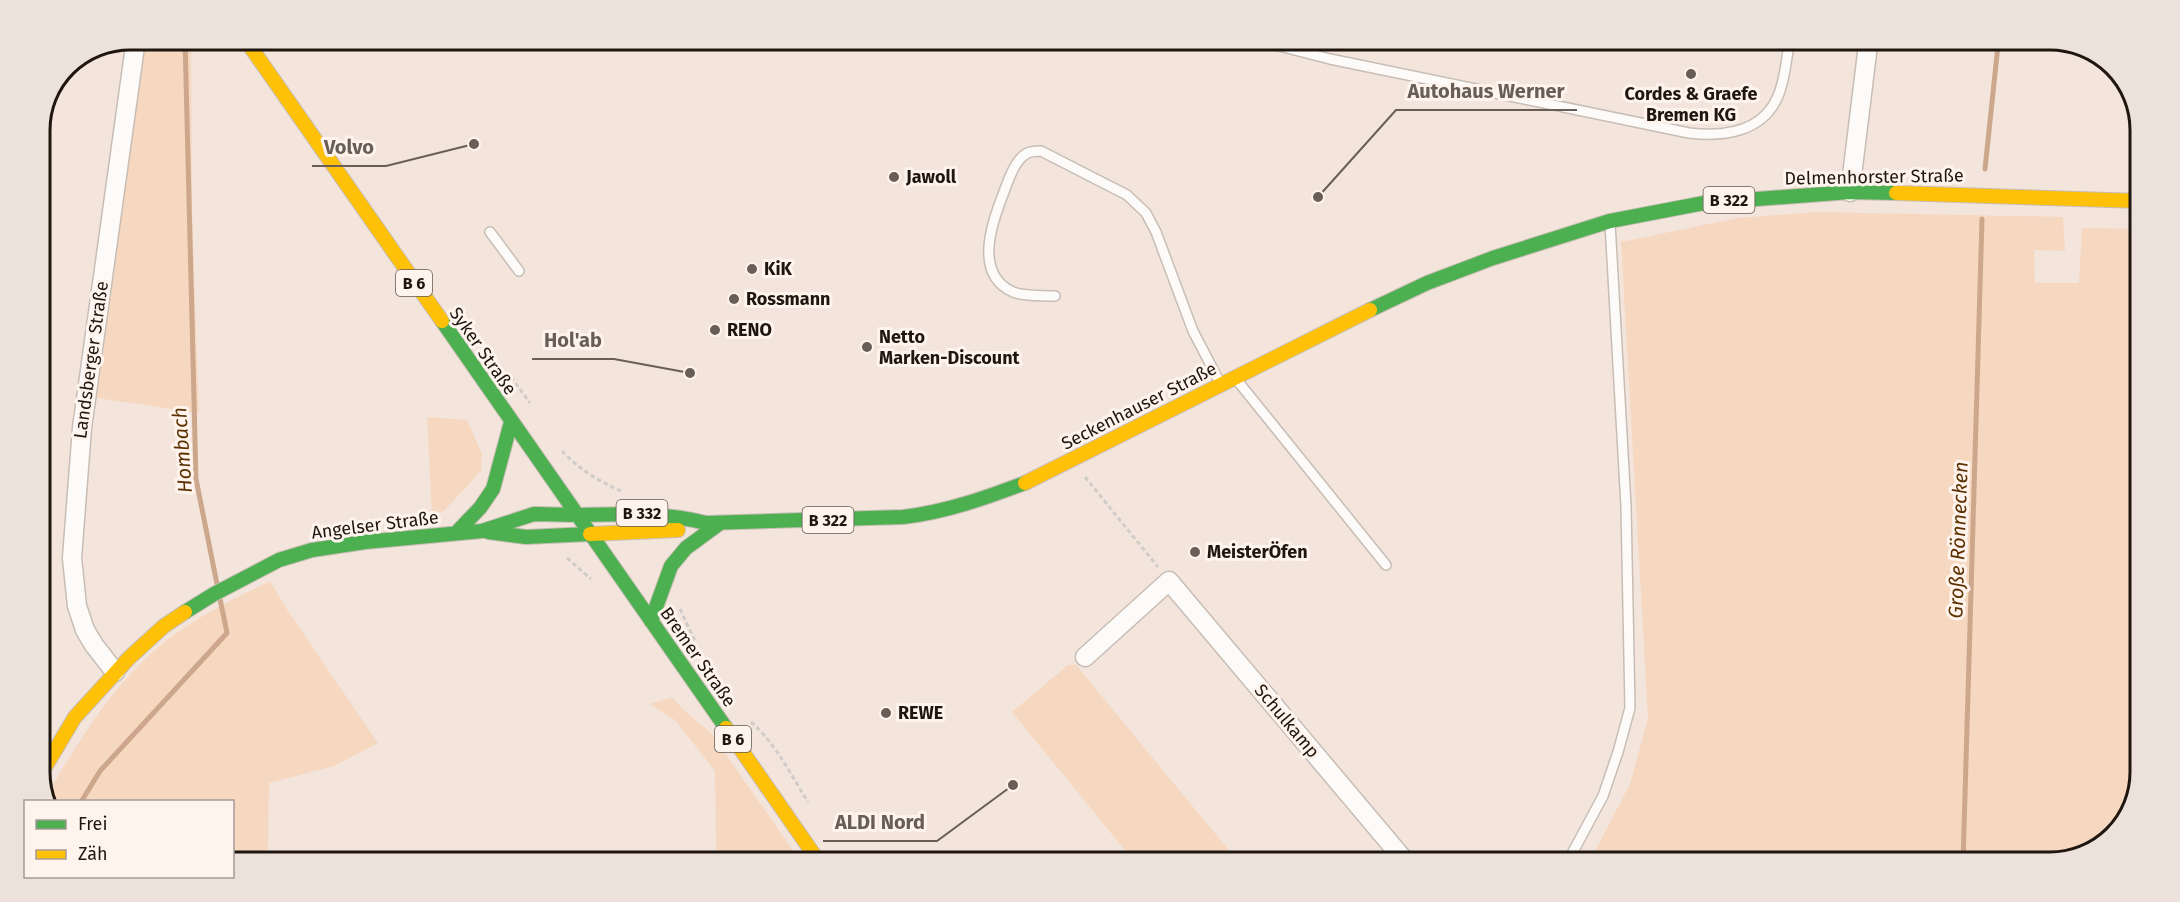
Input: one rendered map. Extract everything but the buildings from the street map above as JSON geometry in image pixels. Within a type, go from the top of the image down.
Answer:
[{"type":"main road","name":"Syker Straße","points":[[252,49],[590,534]]},
{"type":"main road","name":"Delmenhorster Straße","points":[[1610,221],[1704,203],[1850,192],[2130,201]]},
{"type":"main road","name":"Seckenhauser Straße","points":[[713,523],[903,518],[935,513],[975,502],[1030,481],[1427,283],[1493,258],[1610,221]]},
{"type":"main road","points":[[456,533],[480,508],[493,489],[511,422]]},
{"type":"main road","name":"B 332","points":[[578,515],[637,513],[713,523]]},
{"type":"main road","name":"Angelser Straße","points":[[50,759],[75,717],[115,672],[164,626],[214,594],[279,560],[312,550],[366,542],[482,531],[534,514],[578,515]]},
{"type":"main road","points":[[651,621],[671,566],[686,548],[713,523]]},
{"type":"main road","name":"B 322","points":[[590,534],[686,529],[713,523]]},
{"type":"main road","name":"Angelser Straße","points":[[482,531],[500,536],[521,537],[590,534]]},
{"type":"main road","name":"Bremer Straße","points":[[590,534],[812,852]]},
{"type":"street","name":"Landsberger Straße","points":[[115,672],[85,630],[76,606],[72,558],[82,428],[135,49]]},
{"type":"street","points":[[1850,192],[1868,49]]},
{"type":"street","points":[[1085,657],[1169,580]]},
{"type":"street","name":"Schulkamp","points":[[1169,580],[1397,852]]},
{"type":"lane","points":[[1291,49],[1689,134],[1710,135],[1731,133],[1746,128],[1771,109],[1779,95],[1788,49]]},
{"type":"lane","points":[[1055,296],[1015,293],[1003,286],[994,274],[988,259],[989,232],[998,206],[1020,158],[1030,151],[1041,151],[1127,195],[1146,213],[1156,232],[1193,331],[1221,384]]},
{"type":"lane","points":[[1573,852],[1603,796],[1630,708],[1626,506],[1610,221]]},
{"type":"lane","points":[[490,232],[519,271]]},
{"type":"lane","points":[[1235,377],[1386,565]]},
{"type":"path","points":[[1073,460],[1169,580]]},
{"type":"path","points":[[573,462],[602,483],[636,494],[637,513]]},
{"type":"path","points":[[679,608],[695,642]]},
{"type":"path","points":[[750,721],[762,732],[785,765],[812,810]]},
{"type":"shaded area","points":[[144,49],[191,49],[192,212],[199,413],[97,398]]},
{"type":"shaded area","points":[[1816,212],[2063,217],[2065,251],[2034,250],[2035,283],[2079,283],[2082,228],[2130,229],[2130,772],[2129,788],[2122,808],[2114,821],[2095,839],[2061,852],[1595,852],[1630,784],[1648,718],[1621,242],[1738,218]]},
{"type":"shaded area","points":[[427,417],[467,420],[482,454],[481,471],[444,511],[432,515]]},
{"type":"shaded area","points":[[270,581],[378,743],[334,766],[269,783],[268,852],[234,852],[234,800],[55,800],[51,788],[100,711],[132,672],[150,654],[182,629]]},
{"type":"shaded area","points":[[1068,665],[1076,665],[1230,852],[1126,852],[1012,712]]},
{"type":"shaded area","points":[[672,697],[711,733],[794,852],[716,852],[715,771],[675,720],[650,704]]},
{"type":"waterway","name":"Hombach","points":[[185,49],[196,479],[217,584]]},
{"type":"waterway","name":"Große Rönnecken","points":[[1985,169],[1998,49]]},
{"type":"waterway","name":"Große Rönnecken","points":[[1963,852],[1982,219]]},
{"type":"waterway","name":"Hombach","points":[[82,800],[100,771],[227,633],[220,599]]},
{"type":"traffic: fast","points":[[1370,310],[1427,283],[1493,258],[1610,221],[1704,203],[1850,192],[1896,193]]},
{"type":"traffic: fast","points":[[442,321],[726,728]]},
{"type":"traffic: fast","points":[[456,533],[480,508],[493,489],[511,422]]},
{"type":"traffic: fast","points":[[578,515],[658,515],[706,523],[903,517],[950,508],[1025,483]]},
{"type":"traffic: fast","points":[[185,612],[279,560],[312,550],[365,542],[482,531],[534,514],[578,515]]},
{"type":"traffic: fast","points":[[651,621],[671,566],[686,548],[720,523]]},
{"type":"traffic: fast","points":[[488,532],[526,537],[590,534]]},
{"type":"traffic: slow","points":[[252,49],[442,321]]},
{"type":"traffic: slow","points":[[1896,193],[2130,201]]},
{"type":"traffic: slow","points":[[1025,483],[1370,310]]},
{"type":"traffic: slow","points":[[590,534],[678,530]]},
{"type":"traffic: slow","points":[[50,759],[75,717],[129,658],[164,626],[185,612]]},
{"type":"traffic: slow","points":[[726,728],[812,852]]},
{"type":"place","name":"Cordes & Graefe Bremen KG","points":[[1691,74]]},
{"type":"place","name":"Volvo","points":[[474,144]]},
{"type":"place","name":"Jawoll","points":[[894,177]]},
{"type":"place","name":"Autohaus Werner","points":[[1318,197]]},
{"type":"place","name":"KiK","points":[[752,269]]},
{"type":"place","name":"Rossmann","points":[[734,299]]},
{"type":"place","name":"RENO","points":[[715,330]]},
{"type":"place","name":"Netto Marken-Discount","points":[[867,347]]},
{"type":"place","name":"Hol'ab","points":[[690,373]]},
{"type":"place","name":"MeisterÖfen","points":[[1195,552]]},
{"type":"place","name":"REWE","points":[[886,713]]},
{"type":"place","name":"ALDI Nord","points":[[1013,785]]}]
